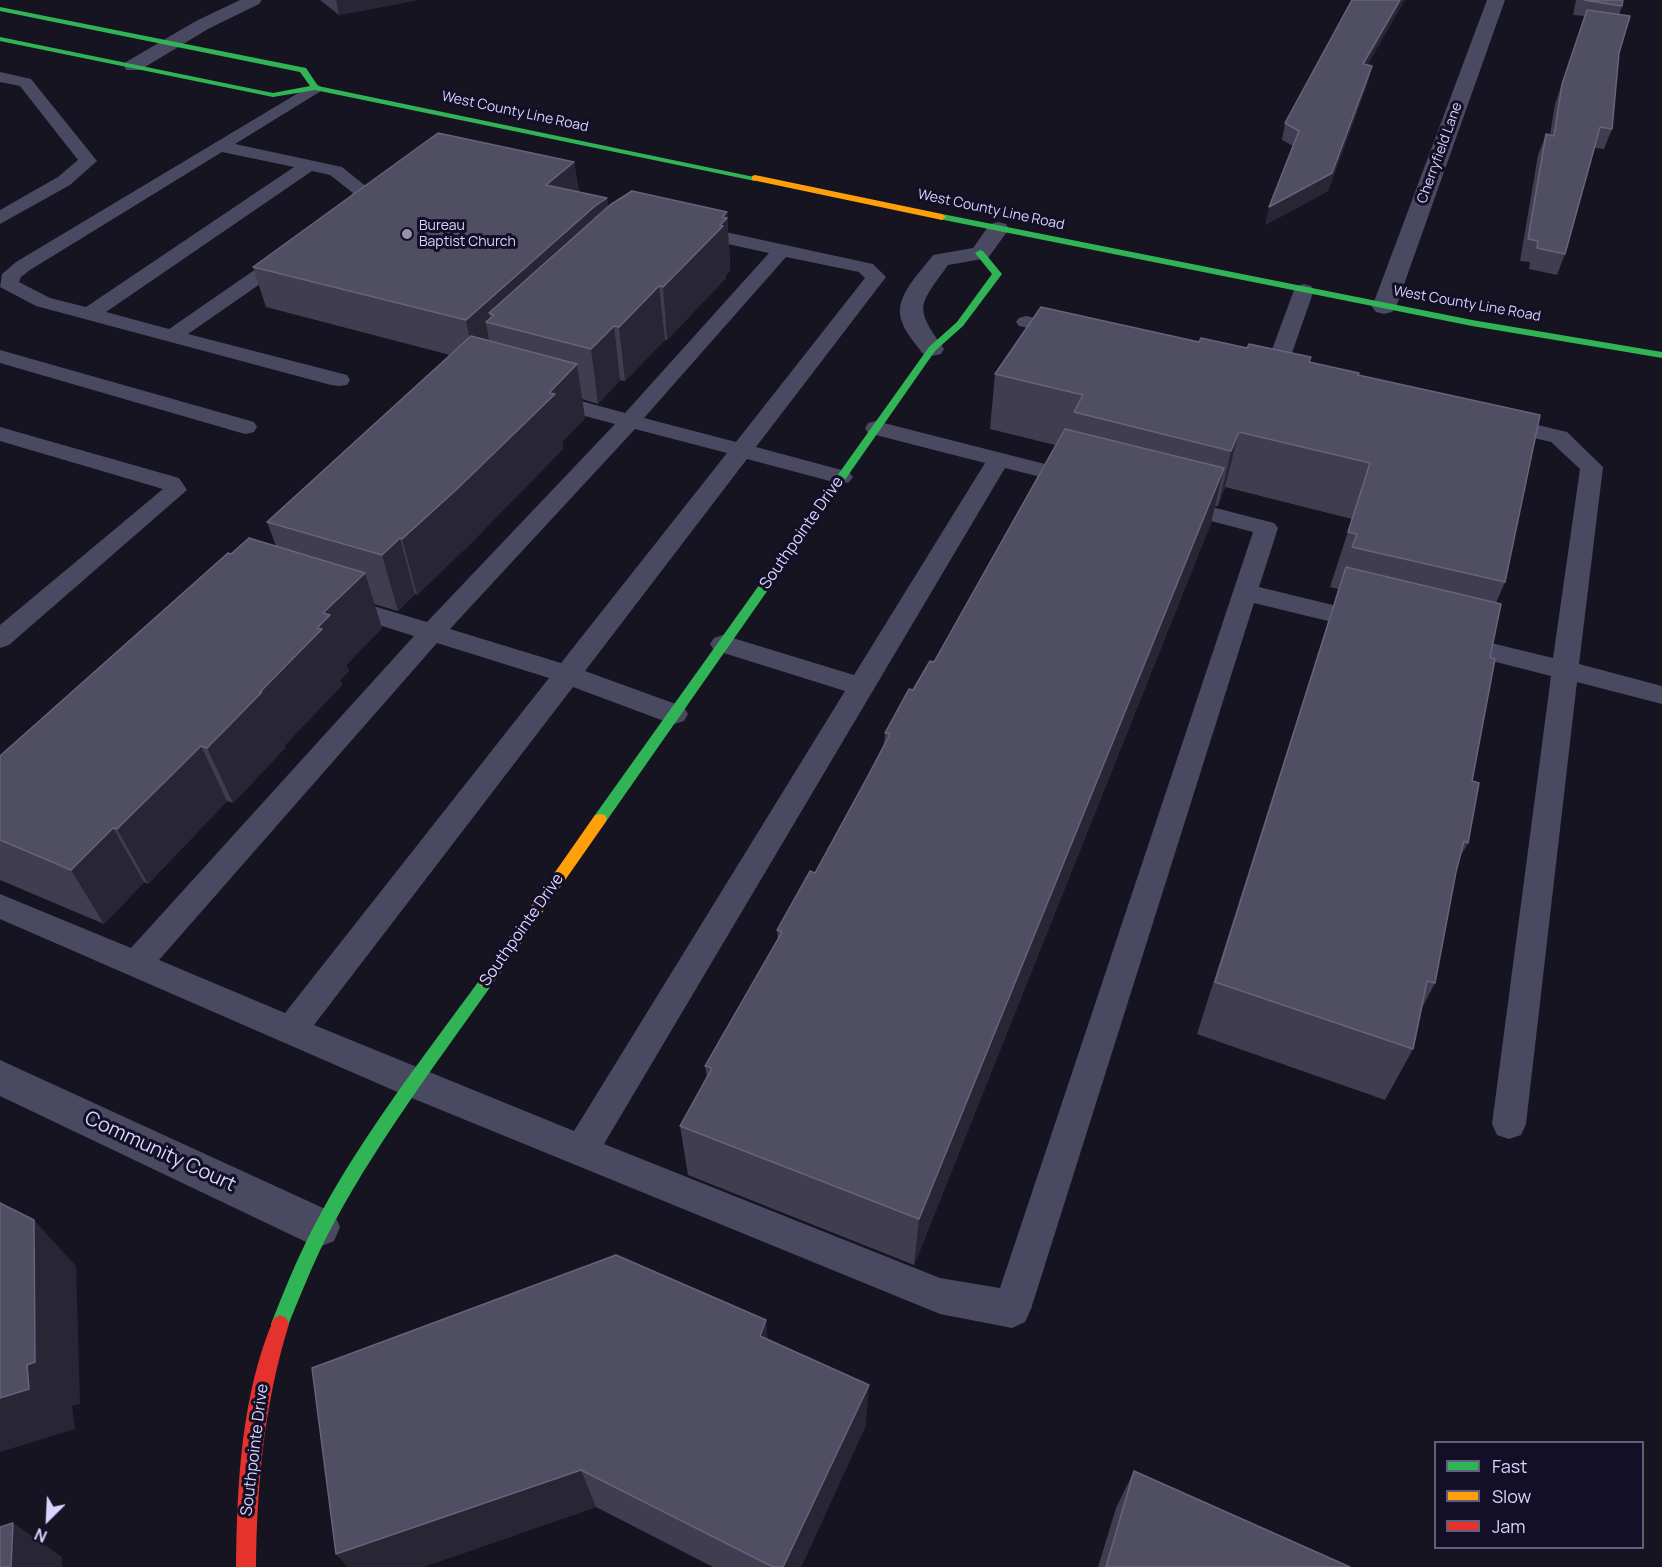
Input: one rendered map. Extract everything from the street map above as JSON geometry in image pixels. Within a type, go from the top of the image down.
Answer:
[{"type":"main road","points":[[0,9],[303,70],[315,88]]},
{"type":"main road","name":"West County Line Road","points":[[0,39],[273,95],[315,88],[1384,307],[1662,355]]},
{"type":"main road","name":"Southpointe Drive","points":[[246,1567],[247,1496],[260,1391],[277,1325],[319,1227],[369,1147],[932,349],[960,324],[997,274],[980,253]]},
{"type":"street","points":[[133,66],[171,43],[253,0]]},
{"type":"street","name":"Cherryfield Lane","points":[[1384,307],[1496,0]]},
{"type":"street","points":[[932,349],[912,321],[911,307],[916,295],[941,260],[980,253],[998,229]]},
{"type":"street","name":"Community Court","points":[[0,1077],[319,1227]]},
{"type":"lane","points":[[0,77],[25,82],[88,161],[64,181],[0,218]]},
{"type":"lane","points":[[315,88],[23,266],[12,274],[4,286],[43,302],[339,380]]},
{"type":"lane","points":[[219,146],[336,171],[364,192],[337,222],[327,229]]},
{"type":"lane","points":[[90,314],[309,165]]},
{"type":"lane","points":[[4,198],[24,204]]},
{"type":"lane","points":[[291,1030],[565,674],[742,451],[876,277],[866,268],[666,227]]},
{"type":"lane","points":[[172,336],[308,242]]},
{"type":"lane","points":[[137,963],[433,633],[630,421],[782,250]]},
{"type":"lane","points":[[1304,290],[1262,372],[1312,383]]},
{"type":"lane","points":[[1026,322],[1094,336]]},
{"type":"lane","points":[[0,356],[246,427]]},
{"type":"lane","points":[[528,394],[842,477]]},
{"type":"lane","points":[[1483,420],[1559,438],[1592,467],[1509,1124]]},
{"type":"lane","points":[[876,428],[1103,486]]},
{"type":"lane","points":[[0,434],[171,483],[175,490],[0,639]]},
{"type":"lane","points":[[581,1151],[999,459]]},
{"type":"lane","points":[[0,906],[414,1083],[940,1296],[1012,1309],[1266,528],[1150,498]]},
{"type":"lane","points":[[1245,592],[1394,628]]},
{"type":"lane","points":[[312,596],[565,674],[674,714]]},
{"type":"lane","points":[[1428,636],[1662,695]]},
{"type":"lane","points":[[723,644],[861,687]]},
{"type":"building","points":[[1352,0],[1400,0],[1363,64],[1372,66],[1332,173],[1269,207],[1299,131],[1285,123]]},
{"type":"building","points":[[1584,0],[1623,0],[1622,6]]},
{"type":"building","points":[[1587,10],[1630,16],[1619,53],[1612,129],[1600,127],[1565,254],[1537,248],[1538,241],[1528,239],[1546,134],[1554,136],[1562,84]]},
{"type":"building","points":[[438,133],[574,162],[546,185],[607,198],[595,206],[466,320],[253,267]]},
{"type":"building","points":[[632,191],[727,212],[722,217],[727,218],[720,225],[723,226],[663,287],[659,286],[619,327],[614,326],[591,349],[486,322],[494,315],[489,313],[610,205]]},
{"type":"building","points":[[1041,307],[1199,342],[1201,338],[1247,348],[1249,344],[1311,357],[1309,362],[1359,373],[1358,375],[1540,415],[1505,582],[1352,547],[1357,534],[1348,532],[1370,463],[1239,432],[1231,451],[1074,412],[1083,395],[995,374]]},
{"type":"building","points":[[471,336],[577,364],[549,393],[555,394],[457,489],[382,555],[267,522]]},
{"type":"building","points":[[1065,429],[1224,468],[919,1219],[680,1126],[712,1068],[705,1066],[782,932],[777,930],[810,871],[815,873],[868,776],[890,734],[885,733],[909,689],[913,690],[930,661],[934,662]]},
{"type":"building","points":[[249,538],[365,573],[323,613],[330,615],[317,628],[322,629],[207,748],[201,746],[117,829],[113,828],[71,870],[0,840],[0,756],[228,553],[231,554]]},
{"type":"building","points":[[1346,567],[1501,604],[1490,657],[1495,659],[1472,781],[1479,783],[1468,843],[1464,841],[1435,983],[1427,981],[1413,1049],[1215,982]]},
{"type":"building","points":[[0,1203],[34,1220],[35,1362],[27,1365],[29,1389],[0,1398]]},
{"type":"building","points":[[616,1255],[766,1320],[760,1336],[869,1385],[783,1567],[773,1567],[581,1470],[336,1554],[312,1368]]},
{"type":"building","points":[[1134,1471],[1350,1567],[1106,1567]]},
{"type":"building","points":[[13,1523],[11,1567],[0,1567],[0,1527]]},
{"type":"traffic: fast","points":[[0,9],[303,70],[315,88]]},
{"type":"traffic: fast","points":[[0,39],[273,95],[315,88],[755,178]]},
{"type":"traffic: fast","points":[[942,217],[1472,323],[1662,355]]},
{"type":"traffic: fast","points":[[600,819],[932,349],[960,324],[997,274],[980,253]]},
{"type":"traffic: fast","points":[[280,1324],[298,1277],[344,1189],[399,1105],[486,982]]},
{"type":"traffic: slow","points":[[755,178],[942,217]]},
{"type":"traffic: slow","points":[[486,982],[600,819]]},
{"type":"traffic: jam","points":[[246,1567],[247,1505],[252,1444],[263,1384],[280,1324]]},
{"type":"place","name":"Bureau Baptist Church","points":[[407,234]]}]
